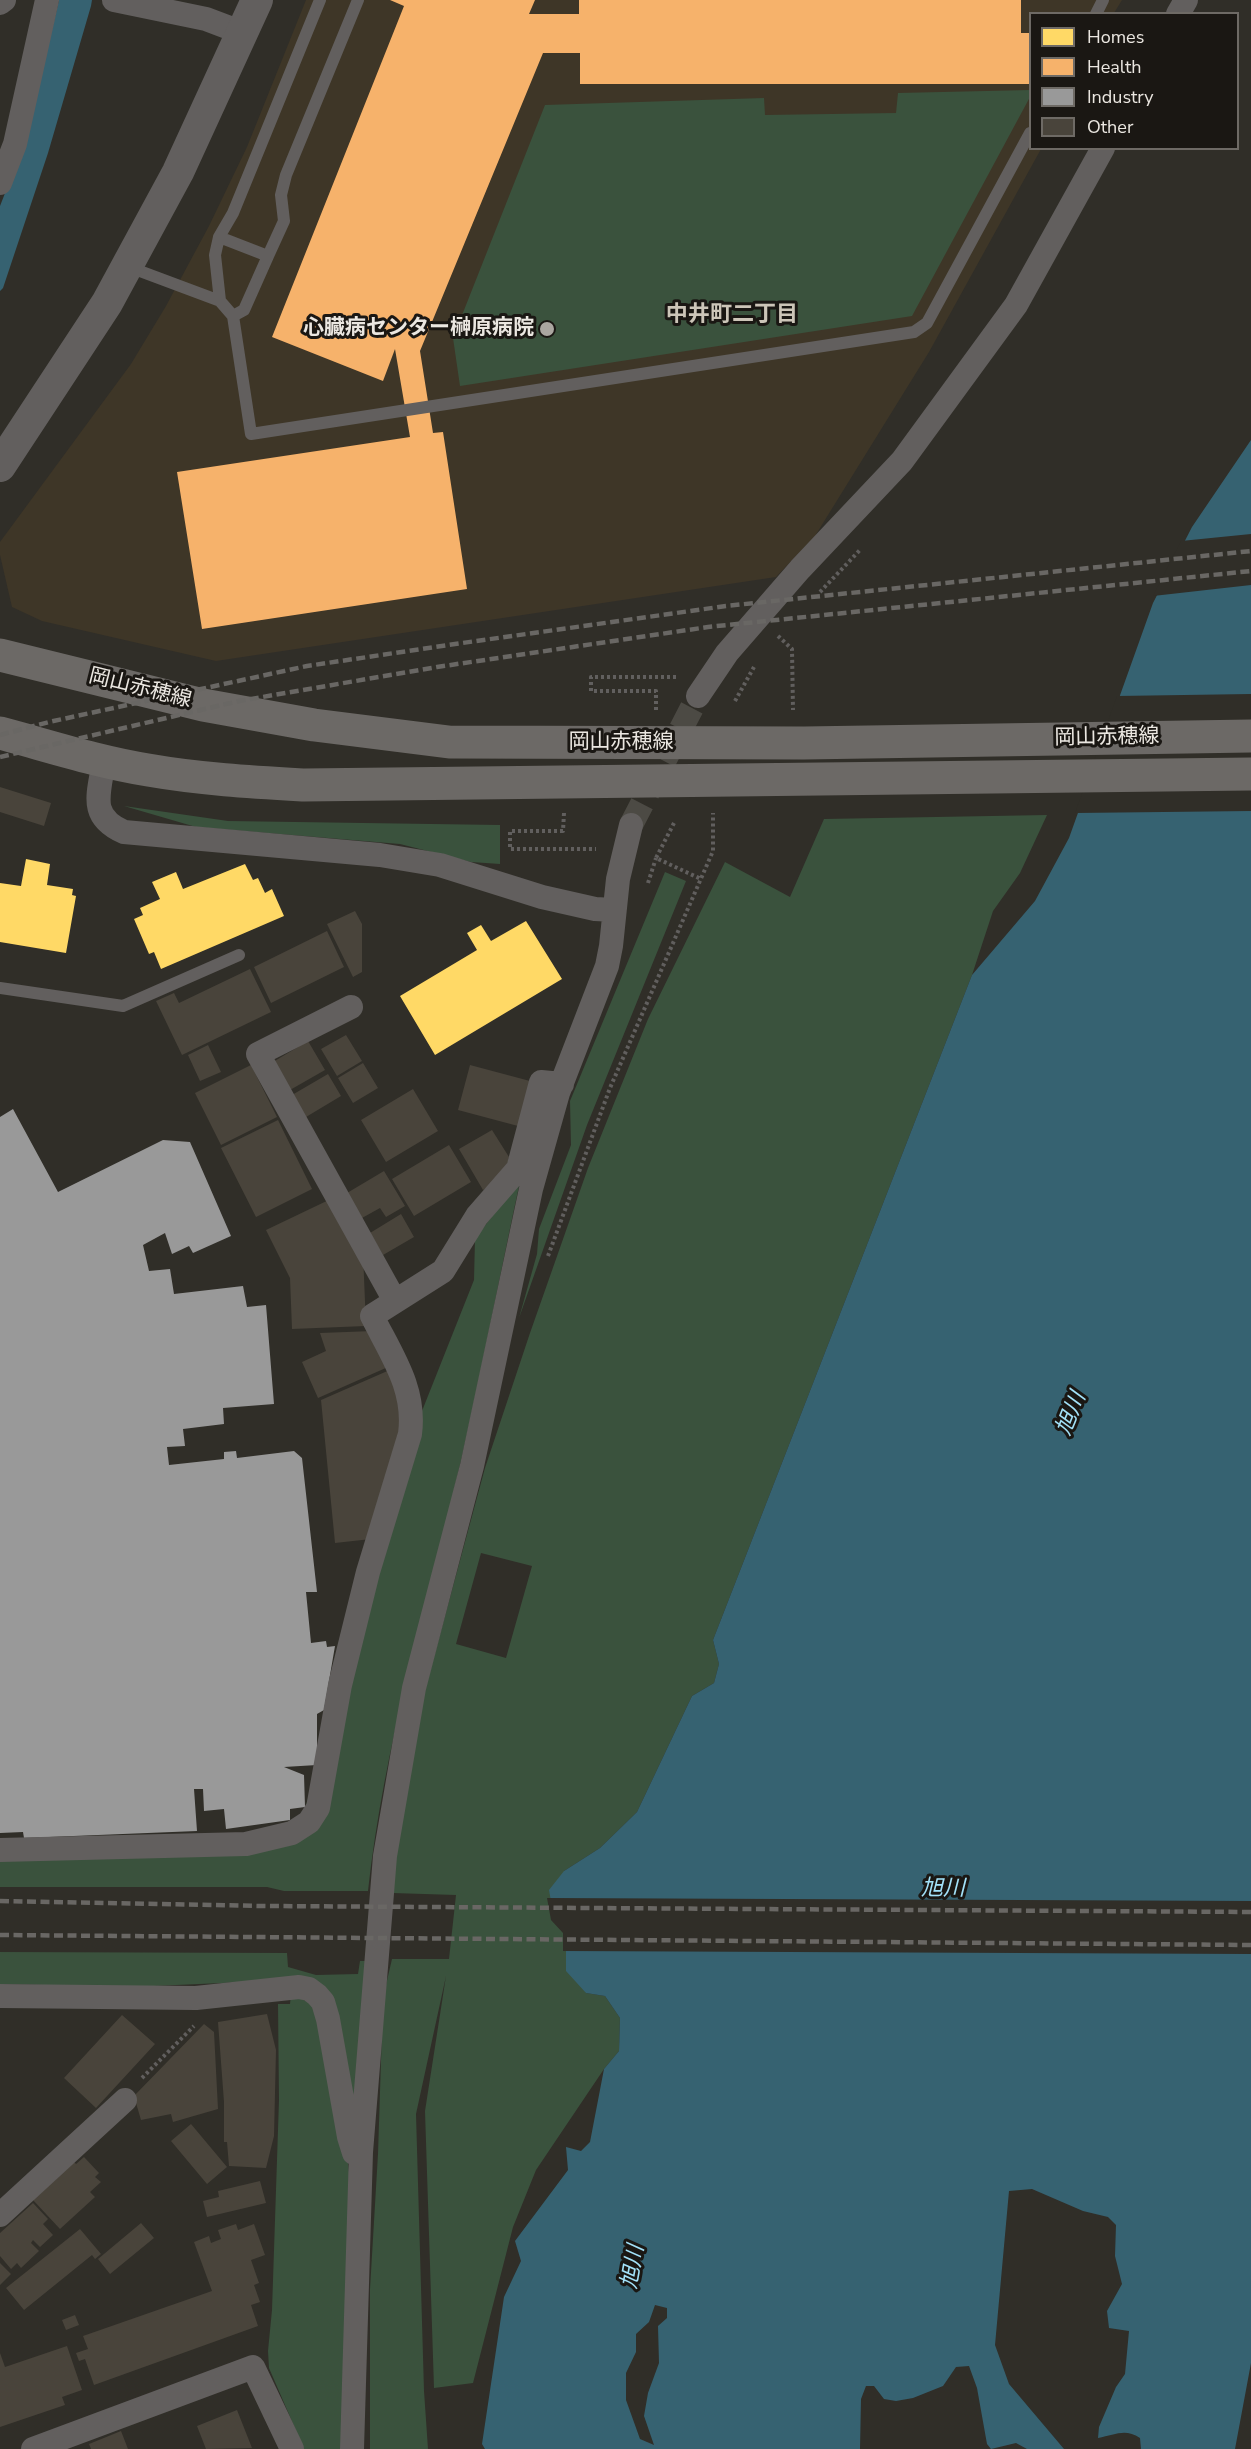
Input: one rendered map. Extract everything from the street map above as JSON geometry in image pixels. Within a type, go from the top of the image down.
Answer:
[{"type":"main road","name":"岡山赤穂線","points":[[0,655],[203,705],[382,735],[449,742],[804,743],[1251,736]]},
{"type":"main road","name":"岡山赤穂線","points":[[0,733],[104,761],[192,776],[304,785],[1251,774]]},
{"type":"street","points":[[0,3],[3,0]]},
{"type":"street","points":[[0,183],[15,144],[47,0]]},
{"type":"street","points":[[114,0],[206,19],[243,33]]},
{"type":"street","points":[[0,466],[107,303],[178,172],[256,0]]},
{"type":"street","points":[[698,696],[727,653],[800,569],[902,461],[1016,305],[1102,150]]},
{"type":"street","points":[[104,761],[99,810],[108,825],[124,832],[380,855],[440,865],[542,897],[595,909],[615,910]]},
{"type":"street","points":[[352,2449],[360,2172],[385,1856],[414,1688],[472,1466],[531,1189],[562,1083],[607,966],[612,946],[618,879],[631,825]]},
{"type":"street","points":[[351,1007],[258,1054],[395,1301]]},
{"type":"street","points":[[0,1850],[246,1844],[292,1833],[309,1822],[318,1808],[340,1685],[368,1572],[410,1434],[413,1413],[408,1389],[372,1316],[443,1271],[477,1216],[518,1169],[541,1083],[562,1083]]},
{"type":"street","points":[[0,1996],[196,1998],[299,1987],[317,1995],[323,2002],[328,2019],[349,2137],[360,2172]]},
{"type":"street","points":[[0,2215],[125,2100]]},
{"type":"street","points":[[33,2449],[253,2367],[292,2449]]},
{"type":"lane","points":[[220,301],[215,255],[219,237],[233,213],[320,0]]},
{"type":"lane","points":[[233,316],[244,310],[284,221],[281,195],[286,174],[358,0]]},
{"type":"lane","points":[[127,266],[220,301],[233,316],[251,434],[914,332],[927,323],[1029,135]]},
{"type":"lane","points":[[219,237],[268,256]]},
{"type":"lane","points":[[0,988],[123,1006],[239,955]]},
{"type":"path","points":[[778,636],[792,649],[793,710]]},
{"type":"path","points":[[657,714],[657,691],[591,691],[591,677],[683,677]]},
{"type":"path","points":[[564,810],[564,831],[510,831],[510,849],[600,849]]},
{"type":"path","points":[[545,1263],[610,1088],[713,850],[713,822]]},
{"type":"path","points":[[674,823],[656,858],[701,879]]},
{"type":"path","points":[[125,2100],[132,2089],[223,1995]]},
{"type":"shaded area","name":"心臓病センター榊原病院","points":[[306,0],[1122,0],[1115,12],[1029,12],[1029,150],[1040,150],[929,352],[815,536],[776,577],[216,661],[42,621],[12,607],[0,555],[0,542],[131,364],[166,306],[209,226],[247,147]]},
{"type":"green space","points":[[1029,90],[1029,99],[912,316],[460,386],[453,338],[545,105],[764,98],[765,115],[896,113],[898,93]]},
{"type":"green space","points":[[124,806],[228,821],[500,825],[500,864],[471,862],[400,844],[196,827]]},
{"type":"green space","points":[[1047,815],[1020,873],[993,911],[972,975],[713,1640],[719,1664],[714,1683],[692,1696],[637,1812],[600,1848],[564,1871],[566,1932],[586,1993],[605,1996],[620,2018],[619,2051],[604,2069],[536,2170],[513,2227],[473,2383],[434,2388],[425,2111],[446,1976],[416,2114],[424,2391],[428,2449],[370,2449],[370,2289],[378,2154],[383,1998],[392,1959],[449,1959],[456,1895],[392,1893],[395,1856],[425,1690],[485,1468],[588,1168],[648,1019],[725,862],[790,897],[824,819]],"holes":[[[481,1553],[532,1566],[506,1658],[456,1644]]]},
{"type":"green space","points":[[665,872],[686,881],[587,1125],[519,1318],[537,1254],[539,1229],[571,1145],[570,1101]]},
{"type":"green space","points":[[521,1177],[460,1465],[395,1730],[384,1783],[368,1891],[284,1891],[267,1887],[0,1887],[0,1857],[297,1837],[372,1572],[422,1411],[474,1280],[475,1239]]},
{"type":"green space","points":[[0,1952],[287,1953],[288,1967],[316,1975],[358,1974],[360,1961],[369,1961],[353,2135],[330,1995],[290,1980],[131,1987],[0,1984]]},
{"type":"green space","points":[[291,1994],[314,2005],[347,2154],[350,2181],[342,2449],[304,2449],[269,2368],[279,2100],[278,2004],[290,2004]]},
{"type":"water","points":[[59,0],[92,0],[48,153],[3,288],[0,291],[0,206],[25,142]]},
{"type":"water","name":"旭川","points":[[1251,440],[1251,2363],[1235,2449],[1141,2449],[1140,2438],[1130,2433],[1098,2438],[1099,2427],[1116,2387],[1125,2374],[1129,2331],[1109,2328],[1107,2311],[1122,2284],[1115,2256],[1116,2225],[1108,2217],[1083,2211],[1032,2189],[1009,2191],[995,2345],[1009,2384],[1064,2449],[1027,2449],[1016,2443],[991,2449],[987,2444],[977,2388],[969,2366],[956,2367],[943,2386],[913,2398],[896,2401],[884,2399],[874,2386],[866,2386],[861,2399],[860,2449],[485,2449],[482,2444],[504,2297],[521,2261],[515,2241],[568,2170],[566,2147],[581,2151],[590,2142],[604,2069],[619,2051],[620,2018],[605,1996],[586,1993],[566,1971],[566,1932],[554,1918],[549,1890],[564,1871],[600,1848],[637,1812],[692,1696],[714,1683],[719,1664],[713,1640],[972,975],[1035,901],[1069,838],[1153,603],[1192,527]],"holes":[[[655,2305],[667,2308],[667,2318],[658,2326],[659,2363],[648,2393],[644,2416],[654,2445],[640,2439],[626,2400],[626,2373],[636,2352],[636,2334],[649,2322]]]},
{"type":"pier","points":[[1251,534],[1251,585],[1153,596],[1181,541]]},
{"type":"pier","points":[[1251,694],[1251,811],[1075,813],[1117,696]]},
{"type":"pier","points":[[547,1898],[1251,1901],[1251,1954],[563,1951],[563,1933],[551,1920]]},
{"type":"building: Homes","points":[[26,859],[50,864],[47,885],[73,889],[72,895],[76,896],[66,953],[0,942],[0,883],[21,886]]},
{"type":"building: Homes","points":[[245,864],[253,880],[258,878],[265,893],[272,889],[284,916],[161,969],[154,952],[149,954],[134,919],[143,915],[140,908],[160,899],[152,882],[176,872],[183,889]]},
{"type":"building: Homes","points":[[526,921],[562,979],[435,1055],[400,996],[477,950],[467,933],[481,925],[491,941]]},
{"type":"building: Health","points":[[390,0],[535,0],[529,14],[579,14],[579,0],[1021,0],[1021,33],[1029,33],[1029,84],[580,84],[580,53],[543,53],[420,351],[433,433],[443,432],[467,589],[202,629],[177,472],[410,437],[395,349],[383,381],[272,337],[404,6]]},
{"type":"building: Industry","points":[[13,1109],[58,1192],[163,1140],[190,1142],[231,1236],[193,1253],[189,1246],[172,1254],[165,1233],[143,1245],[149,1271],[170,1269],[174,1294],[243,1286],[247,1307],[266,1305],[274,1404],[223,1408],[224,1424],[183,1429],[185,1446],[167,1447],[169,1465],[224,1459],[224,1452],[236,1451],[237,1458],[294,1451],[302,1458],[317,1592],[306,1592],[311,1643],[326,1641],[327,1647],[335,1646],[324,1710],[317,1714],[317,1765],[284,1767],[304,1775],[305,1807],[290,1809],[290,1820],[226,1829],[224,1809],[204,1811],[203,1789],[194,1789],[197,1831],[24,1838],[23,1832],[0,1833],[0,1117]]},
{"type":"building: Other","points":[[0,787],[51,803],[44,826],[0,812]]},
{"type":"building: Other","points":[[355,911],[362,924],[362,972],[353,977],[327,924]]},
{"type":"building: Other","points":[[327,931],[344,967],[271,1003],[254,967]]},
{"type":"building: Other","points":[[250,969],[271,1012],[182,1055],[156,1001],[174,993],[179,1003]]},
{"type":"building: Other","points":[[346,1035],[362,1061],[337,1076],[321,1049]]},
{"type":"building: Other","points":[[308,1041],[325,1070],[290,1090],[273,1062]]},
{"type":"building: Other","points":[[208,1045],[221,1072],[200,1081],[188,1055]]},
{"type":"building: Other","points":[[363,1063],[378,1088],[353,1103],[338,1078]]},
{"type":"building: Other","points":[[251,1065],[277,1117],[221,1145],[195,1093]]},
{"type":"building: Other","points":[[470,1065],[530,1081],[518,1126],[458,1110]]},
{"type":"building: Other","points":[[328,1074],[341,1096],[306,1117],[292,1095]]},
{"type":"building: Other","points":[[413,1089],[438,1131],[386,1162],[361,1120]]},
{"type":"building: Other","points":[[278,1120],[312,1189],[256,1217],[221,1148]]},
{"type":"building: Other","points":[[492,1130],[509,1157],[504,1178],[483,1190],[459,1149]]},
{"type":"building: Other","points":[[449,1145],[471,1182],[414,1216],[392,1179]]},
{"type":"building: Other","points":[[384,1171],[405,1206],[386,1217],[380,1208],[362,1218],[347,1193]]},
{"type":"building: Other","points":[[335,1197],[363,1253],[366,1326],[292,1329],[290,1278],[266,1230]]},
{"type":"building: Other","points":[[401,1214],[414,1237],[383,1255],[370,1233]]},
{"type":"building: Other","points":[[373,1331],[388,1367],[318,1398],[302,1362],[326,1351],[320,1333]]},
{"type":"building: Other","points":[[392,1369],[404,1432],[371,1539],[335,1543],[321,1400]]},
{"type":"building: Other","points":[[267,2014],[276,2050],[274,2136],[266,2168],[229,2166],[227,2142],[224,2142],[224,2102],[218,2022]]},
{"type":"building: Other","points":[[122,2015],[155,2044],[96,2108],[64,2078]]},
{"type":"building: Other","points":[[204,2024],[214,2032],[218,2109],[173,2122],[171,2114],[141,2120],[134,2096]]},
{"type":"building: Other","points":[[191,2124],[227,2167],[207,2184],[171,2141]]},
{"type":"building: Other","points":[[84,2157],[99,2173],[95,2177],[101,2182],[90,2192],[95,2197],[60,2229],[33,2200],[74,2162],[76,2164]]},
{"type":"building: Other","points":[[260,2181],[266,2203],[207,2217],[203,2201],[219,2197],[218,2191]]},
{"type":"building: Other","points":[[33,2203],[48,2219],[43,2224],[53,2235],[40,2247],[33,2240],[31,2243],[39,2251],[21,2268],[17,2263],[11,2269],[0,2256],[0,2233]]},
{"type":"building: Other","points":[[141,2223],[154,2238],[110,2274],[98,2259]]},
{"type":"building: Other","points":[[236,2224],[238,2230],[254,2224],[265,2255],[251,2260],[259,2283],[254,2285],[260,2302],[251,2305],[258,2326],[94,2385],[85,2359],[79,2361],[76,2353],[88,2349],[83,2336],[212,2291],[194,2242],[209,2236],[211,2243],[221,2239],[218,2230]]},
{"type":"building: Other","points":[[80,2229],[101,2254],[95,2259],[92,2255],[24,2310],[6,2288]]},
{"type":"building: Other","points":[[0,2263],[11,2274],[0,2285]]},
{"type":"building: Other","points":[[75,2315],[79,2325],[66,2330],[62,2320]]},
{"type":"building: Other","points":[[67,2346],[82,2390],[62,2397],[65,2405],[0,2427],[0,2353],[5,2367]]},
{"type":"building: Other","points":[[237,2410],[252,2448],[206,2449],[197,2426]]},
{"type":"building: Other","points":[[121,2431],[128,2449],[91,2449],[89,2444]]},
{"type":"tunnel","points":[[631,825],[698,696]]},
{"type":"railway","points":[[0,735],[49,722],[307,666],[455,644],[726,606],[1251,551]]},
{"type":"railway","points":[[0,757],[239,701],[437,667],[708,627],[1251,571]]},
{"type":"railway","points":[[0,1901],[263,1906],[1251,1912]]},
{"type":"railway","points":[[0,1935],[1251,1945]]},
{"type":"place","name":"心臓病センター榊原病院","points":[[547,329]]},
{"type":"district","name":"中井町二丁目","points":[[732,316]]}]
